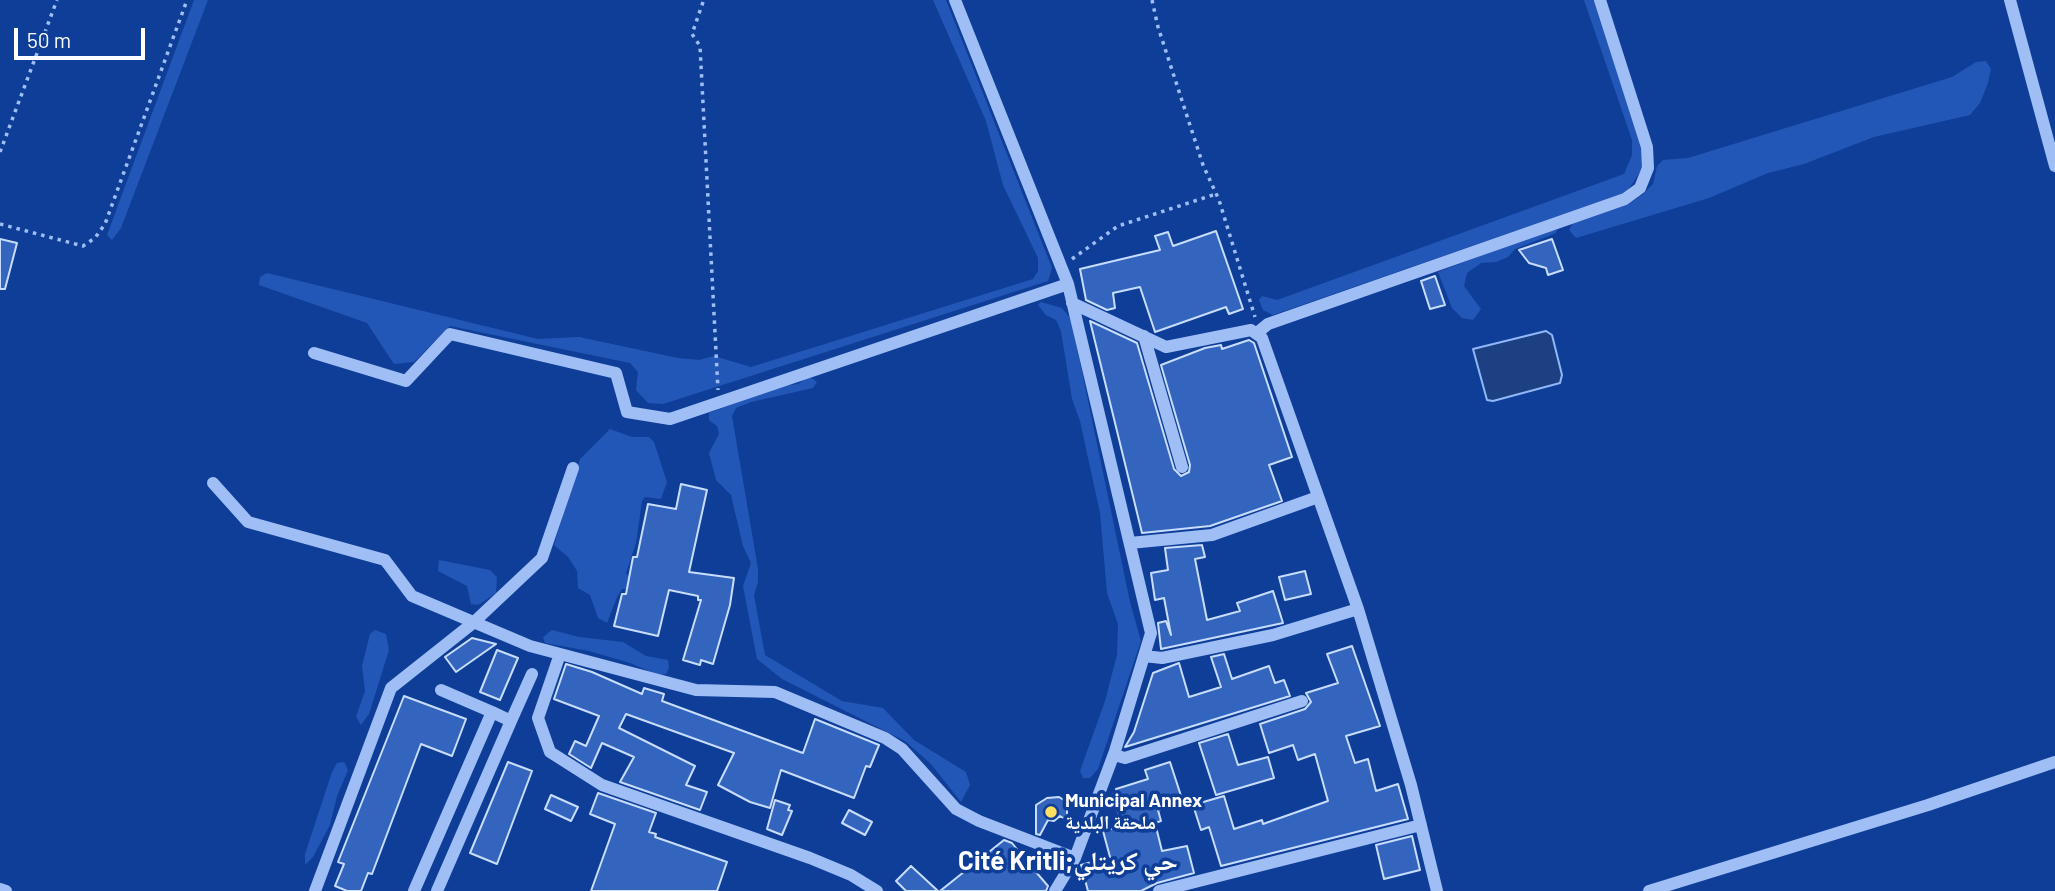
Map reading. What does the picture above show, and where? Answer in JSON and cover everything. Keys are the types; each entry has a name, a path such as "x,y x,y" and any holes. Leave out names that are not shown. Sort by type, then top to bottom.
{"street":[{"path":"955,0 1068,284 1151,633 1114,755 1075,858 1055,891"},
{"path":"1148,350 1244,331 1257,332 1268,324 1625,199 1640,188 1648,168 1647,146 1600,0"},
{"path":"2011,0 2055,166"},
{"path":"314,353 406,381 450,334 616,373 626,412 670,419 1068,284"},
{"path":"1073,303 1166,347"},
{"path":"1257,332 1265,346 1358,609 1421,825 1437,891"},
{"path":"1144,336 1182,467"},
{"path":"315,891 391,688 473,622 542,558 573,468"},
{"path":"213,483 248,522 385,560 412,596 530,646 696,690 775,692 884,738 902,749 946,799 968,816 1075,858"},
{"path":"1130,542 1212,535 1318,497"},
{"path":"1144,656 1162,658 1273,635 1358,609"},
{"path":"560,654 538,718 550,752 601,785 828,865 877,891"},
{"path":"437,891 531,674"},
{"path":"441,690 511,721"},
{"path":"1114,755 1125,758 1302,701"},
{"path":"414,891 492,712"},
{"path":"1648,891 1928,805 2055,762"},
{"path":"1159,891 1421,825"},
{"path":"0,889 6,891"}],"path":[{"path":"0,152 57,0"},
{"path":"0,224 83,246 95,238 105,224 187,0"},
{"path":"1152,0 1199,153 1216,194 1254,312 1257,332"},
{"path":"703,2 692,34 699,46 719,402"},
{"path":"1062,266 1118,226 1216,194"}],"shaded area":[{"path":"194,0 208,0 121,228 112,240 107,235"},
{"path":"933,0 946,0 1052,268 1048,281 663,404 648,403 636,390 638,372 630,363 450,326 414,362 394,364 367,323 259,285 260,277 267,273 538,339 579,337 678,358 699,360 714,356 751,367 1033,279 1038,271 1038,258 1003,185 986,121"},
{"path":"1584,0 1595,0 1641,143 1643,167 1627,192 1273,315 1263,310 1259,300 1262,296 1277,300 1624,174 1632,155 1632,140"},
{"path":"1986,61 1991,69 1988,83 1980,103 1970,115 1874,137 1804,164 1768,173 1709,198 1576,238 1569,230 1573,223 1629,204 1643,194 1653,184 1657,166 1663,160 1688,158 1952,77 1976,62"},
{"path":"1553,229 1557,230 1556,233 1515,249 1508,257 1496,262 1481,263 1467,273 1464,286 1481,309 1473,320 1462,318 1452,308 1438,272"},
{"path":"1041,302 1062,308 1071,319 1130,602 1141,641 1098,769 1090,778 1083,778 1080,771 1105,701 1117,655 1118,624 1107,593 1100,513 1080,421 1072,399 1061,331 1056,320 1046,315 1038,305"},
{"path":"1546,331 1552,335 1562,375 1560,383 1493,401 1487,400 1473,349"},
{"path":"809,376 817,382 813,388 751,402 736,408 732,416 758,569 754,595 765,655 842,701 883,708 914,740 966,772 970,785 961,802 931,764 905,741 782,679 757,659 743,586 751,563 743,546 731,495 716,480 709,453 719,434 717,426 709,420 709,413 781,386 798,384"},
{"path":"610,429 632,437 649,437 654,442 667,482 661,499 645,497 642,501 636,543 626,573 633,582 630,589 622,589 607,623 598,618 590,595 578,588 577,571 568,557 554,545 580,459"},
{"path":"439,560 490,570 497,577 496,593 478,605 471,604 467,586 438,571"},
{"path":"375,630 386,634 389,650 369,714 361,725 356,717 365,691 362,666 370,634"},
{"path":"552,630 579,637 623,642 646,656 668,660 669,668 666,674 658,675 630,663 589,651 545,643 543,637"},
{"path":"344,762 348,770 337,796 330,825 313,857 305,865 305,854 332,772 337,763"}],"building":[{"path":"1216,231 1243,309 1229,314 1226,307 1155,332 1140,287 1113,293 1115,308 1107,310 1086,300 1080,269 1160,250 1155,236 1168,232 1173,246"},
{"path":"0,239 17,243 5,289 0,289"},
{"path":"1552,239 1563,270 1548,275 1546,268 1529,263 1519,250"},
{"path":"1435,276 1445,305 1430,309 1421,281"},
{"path":"1090,321 1137,343 1174,469 1181,476 1189,472 1190,465 1161,365 1205,348 1221,345 1222,349 1249,340 1254,343 1292,457 1269,465 1282,501 1210,526 1142,533"},
{"path":"681,484 707,490 689,572 734,578 730,605 713,664 701,660 700,665 683,660 701,600 698,600 698,596 669,590 658,636 614,626 622,594 626,594 633,557 637,557 648,504 676,509"},
{"path":"1202,545 1205,557 1195,559 1207,620 1240,611 1237,603 1273,591 1283,623 1161,649 1158,623 1166,621 1171,635 1164,598 1155,600 1151,573 1168,570 1165,548"},
{"path":"1305,571 1311,594 1285,600 1279,577"},
{"path":"472,638 496,644 456,672 445,657"},
{"path":"1352,646 1380,726 1346,736 1355,763 1368,759 1376,791 1398,784 1408,819 1221,866 1209,827 1201,830 1193,805 1224,796 1234,829 1262,820 1263,824 1328,801 1315,754 1298,760 1293,745 1269,753 1260,724 1305,709 1311,702 1306,693 1338,683 1327,654"},
{"path":"497,650 518,658 500,700 480,692"},
{"path":"1224,654 1232,679 1269,666 1275,683 1284,680 1290,696 1125,747 1134,732 1153,673 1179,663 1189,697 1221,687 1211,657"},
{"path":"566,664 592,672 642,694 644,688 664,694 662,701 803,753 815,719 879,745 870,767 866,766 854,798 781,770 770,808 750,802 718,785 734,753 626,714 619,728 695,766 686,785 707,792 700,810 620,782 634,757 602,743 591,768 569,754 575,741 586,746 599,716 554,699"},
{"path":"404,696 466,719 452,756 421,744 372,874 368,873 361,891 347,891 335,886 344,864 338,862"},
{"path":"1228,734 1238,765 1268,757 1274,778 1216,795 1199,743"},
{"path":"508,762 532,771 497,864 470,853"},
{"path":"1170,762 1183,802 1158,810 1161,821 1155,823 1162,851 1187,846 1194,873 1157,883 1141,891 1088,891 1081,865 1110,857 1103,831 1122,826 1113,794 1117,793 1116,789 1148,779 1145,770"},
{"path":"598,793 656,813 649,832 656,834 655,837 727,862 717,891 591,891 615,824 590,814"},
{"path":"551,795 578,807 571,821 545,809"},
{"path":"1059,797 1067,802 1067,820 1060,816 1054,821 1048,820 1040,835 1036,834 1036,805 1047,798"},
{"path":"775,800 790,805 788,810 792,811 782,835 767,829"},
{"path":"849,810 872,822 865,835 842,823"},
{"path":"1412,836 1420,870 1384,879 1376,845"},
{"path":"1004,840 1012,843 1048,886 1046,891 940,891"},
{"path":"911,866 938,891 906,891 896,881"}],"place":[{"name":"Municipal Annex ملحقة البلدية","path":"1051,812"}],"district":[{"name":"Cité Kritli;حي كريتلي","path":"1068,861"}]}
